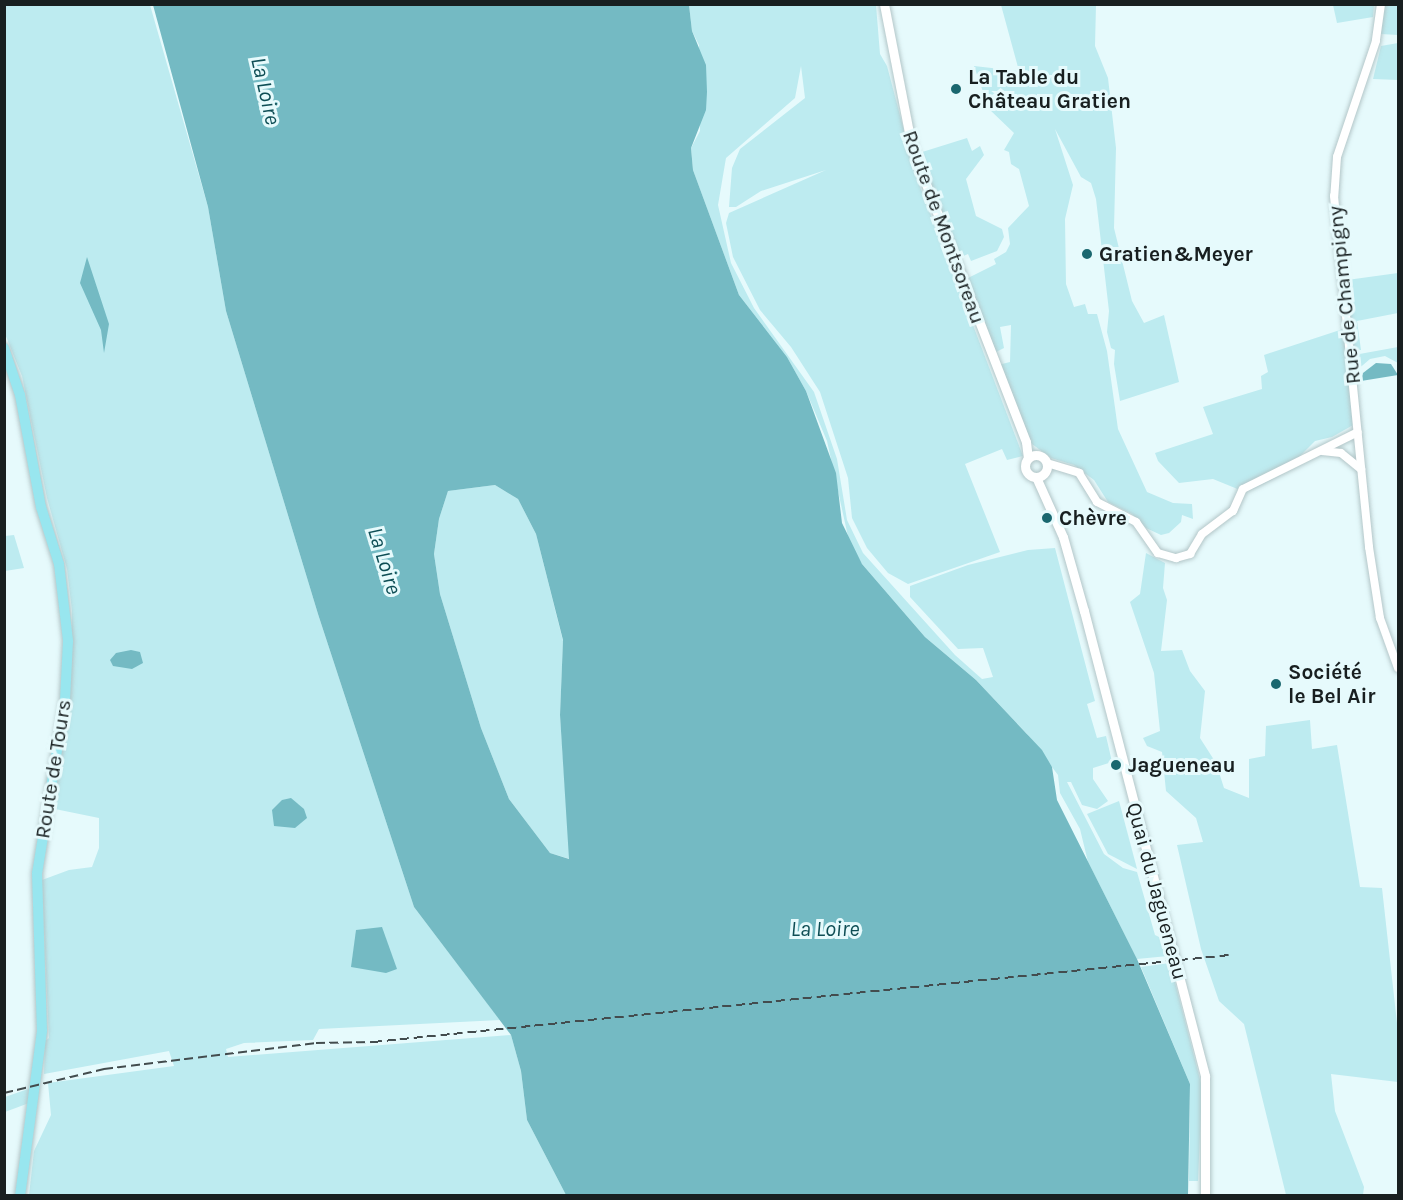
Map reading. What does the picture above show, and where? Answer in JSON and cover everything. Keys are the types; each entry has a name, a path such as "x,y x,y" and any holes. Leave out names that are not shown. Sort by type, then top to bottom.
{"main road":[{"name":"Route de Montsoreau","path":"884,4 912,148 1032,456"},
{"name":"Route de Tours","path":"4,348 20,395 41,507 59,564 69,641 64,701 37,873 42,1031 20,1196"},
{"path":"1032,456 1044,471"},
{"name":"Quai du Jagueneau","path":"1032,456 1025,468 1044,471 1043,489 1063,537 1084,611 1206,1076 1205,1196"}],"street":[{"name":"Rue de Champigny","path":"1381,4 1376,41 1337,157 1334,196 1364,504 1380,618 1398,668"},
{"path":"1044,471 1064,467 1079,473 1097,502 1136,522 1158,553 1176,558 1190,554 1202,534 1233,511 1243,489 1358,432"},
{"path":"1319,451 1341,453 1361,470"}],"shaded area":[{"path":"4,5 150,5 208,207 226,311 318,614 414,907 500,1020 319,1029 313,1040 244,1043 226,1049 228,1057 511,1035 521,1071 527,1120 566,1195 29,1195 34,1151 51,1115 48,1083 174,1066 169,1051 44,1074 45,1041 49,1038 42,880 69,870 92,867 99,848 99,818 50,808 72,665 72,611 67,569 47,498 22,376 5,334"},
{"path":"689,5 876,5 880,54 887,66 916,176 1023,456 1007,460 1002,449 965,464 1000,552 908,584 888,573 867,548 852,518 848,478 820,392 791,347 760,310 733,257 726,223 729,213 826,170 761,191 736,207 729,207 732,168 740,149 805,98 801,66 795,98 726,158 718,205 731,263 754,308 814,392 837,459 847,520 863,553 955,655 982,679 993,677 983,648 958,649 910,597 910,586 968,565 1028,550 1055,548 1095,701 1087,704 1097,738 1106,736 1112,762 1093,768 1093,779 1108,801 1097,809 1082,805 1071,782 1067,782 1104,854 1123,868 1137,872 1155,935 1163,939 1168,956 1137,959 1088,862 1080,829 1060,793 1058,775 1027,734 976,680 925,637 862,564 849,541 827,441 806,391 787,357 739,295 693,170 691,148 700,131 699,45 692,31"},
{"path":"1001,5 1096,5 1095,46 1108,78 1116,148 1114,228 1132,301 1144,323 1164,315 1179,382 1120,401 1114,364 1115,350 1111,348 1107,332 1109,311 1096,199 1091,183 1081,177 1055,129 1073,185 1065,219 1066,284 1074,307 1085,304 1088,314 1097,314 1107,351 1118,429 1147,492 1173,503 1192,504 1193,519 1182,515 1181,522 1169,533 1161,535 1146,528 1132,514 1108,502 1094,480 1074,465 1051,458 1032,444 998,365 1010,362 1011,325 1000,327 1004,348 996,352 966,279 996,264 994,259 1006,252 1010,244 1008,228 1029,206 1019,169 1011,164 1009,152 1004,150 1014,133 989,109 974,66 1019,71"},
{"path":"1333,5 1374,5 1373,17 1337,23"},
{"path":"1385,5 1398,5 1398,35 1381,34"},
{"path":"1398,43 1398,80 1373,79 1381,46"},
{"path":"967,138 972,151 980,146 984,155 966,179 976,216 1002,229 1004,237 997,251 971,261 968,254 959,258 919,153"},
{"path":"1398,273 1398,313 1357,321 1361,350 1354,350 1347,280"},
{"path":"1343,329 1355,424 1332,437 1315,441 1281,475 1253,489 1240,490 1213,479 1179,483 1158,461 1155,453 1213,434 1203,407 1262,389 1261,376 1268,372 1264,355"},
{"path":"1398,347 1398,363 1385,356 1370,359 1356,371 1354,355"},
{"path":"495,485 518,499 536,534 563,641 560,715 570,859 550,853 509,799 481,728 440,594 434,554 439,519 448,491"},
{"path":"14,535 24,568 5,571 5,536"},
{"path":"1146,553 1165,563 1163,588 1167,600 1161,651 1182,650 1190,671 1205,691 1200,738 1216,763 1224,788 1249,798 1249,759 1265,756 1266,726 1310,720 1312,749 1337,745 1360,887 1382,888 1398,1032 1398,1082 1331,1074 1335,1111 1364,1187 1363,1195 1286,1195 1244,1024 1219,1001 1201,949 1177,845 1203,842 1196,818 1166,791 1162,752 1147,746 1143,738 1160,731 1154,673 1130,602 1140,594"},
{"path":"1119,801 1137,869 1108,854 1087,814"},
{"path":"1170,963 1202,1087 1198,1181 1189,1181 1190,1084 1141,967"},
{"path":"31,1088 29,1103 5,1112 5,1097"}],"water":[{"name":"La Loire","path":"153,5 689,5 692,31 706,65 707,92 706,110 691,148 693,170 739,295 787,357 806,391 836,473 842,523 862,564 925,637 976,680 1042,750 1052,767 1057,800 1137,959 1190,1084 1188,1195 566,1195 527,1120 521,1071 511,1035 414,907 318,614 226,311 208,207","holes":["495,485 518,499 536,534 563,640 560,715 569,859 550,853 509,799 481,728 440,594 434,554 439,519 448,491"]},
{"path":"87,257 109,324 104,353 101,330 80,283"},
{"path":"1376,363 1391,364 1398,375 1361,381 1363,373"},
{"path":"131,650 140,652 143,663 132,669 113,666 110,660 116,653"},
{"path":"291,798 304,809 307,818 295,828 274,826 272,810 282,800"},
{"path":"382,927 397,969 386,973 351,967 356,930"}],"railway":[{"path":"4,1093 104,1069 316,1043 373,1042 1230,955"}],"place":[{"name":"La Table du Château Gratien","path":"956,89"},
{"name":"Gratien&Meyer","path":"1087,254"},
{"name":"Chèvre","path":"1047,518"},
{"name":"Société le Bel Air","path":"1276,684"},
{"name":"Jagueneau","path":"1116,765"}]}
